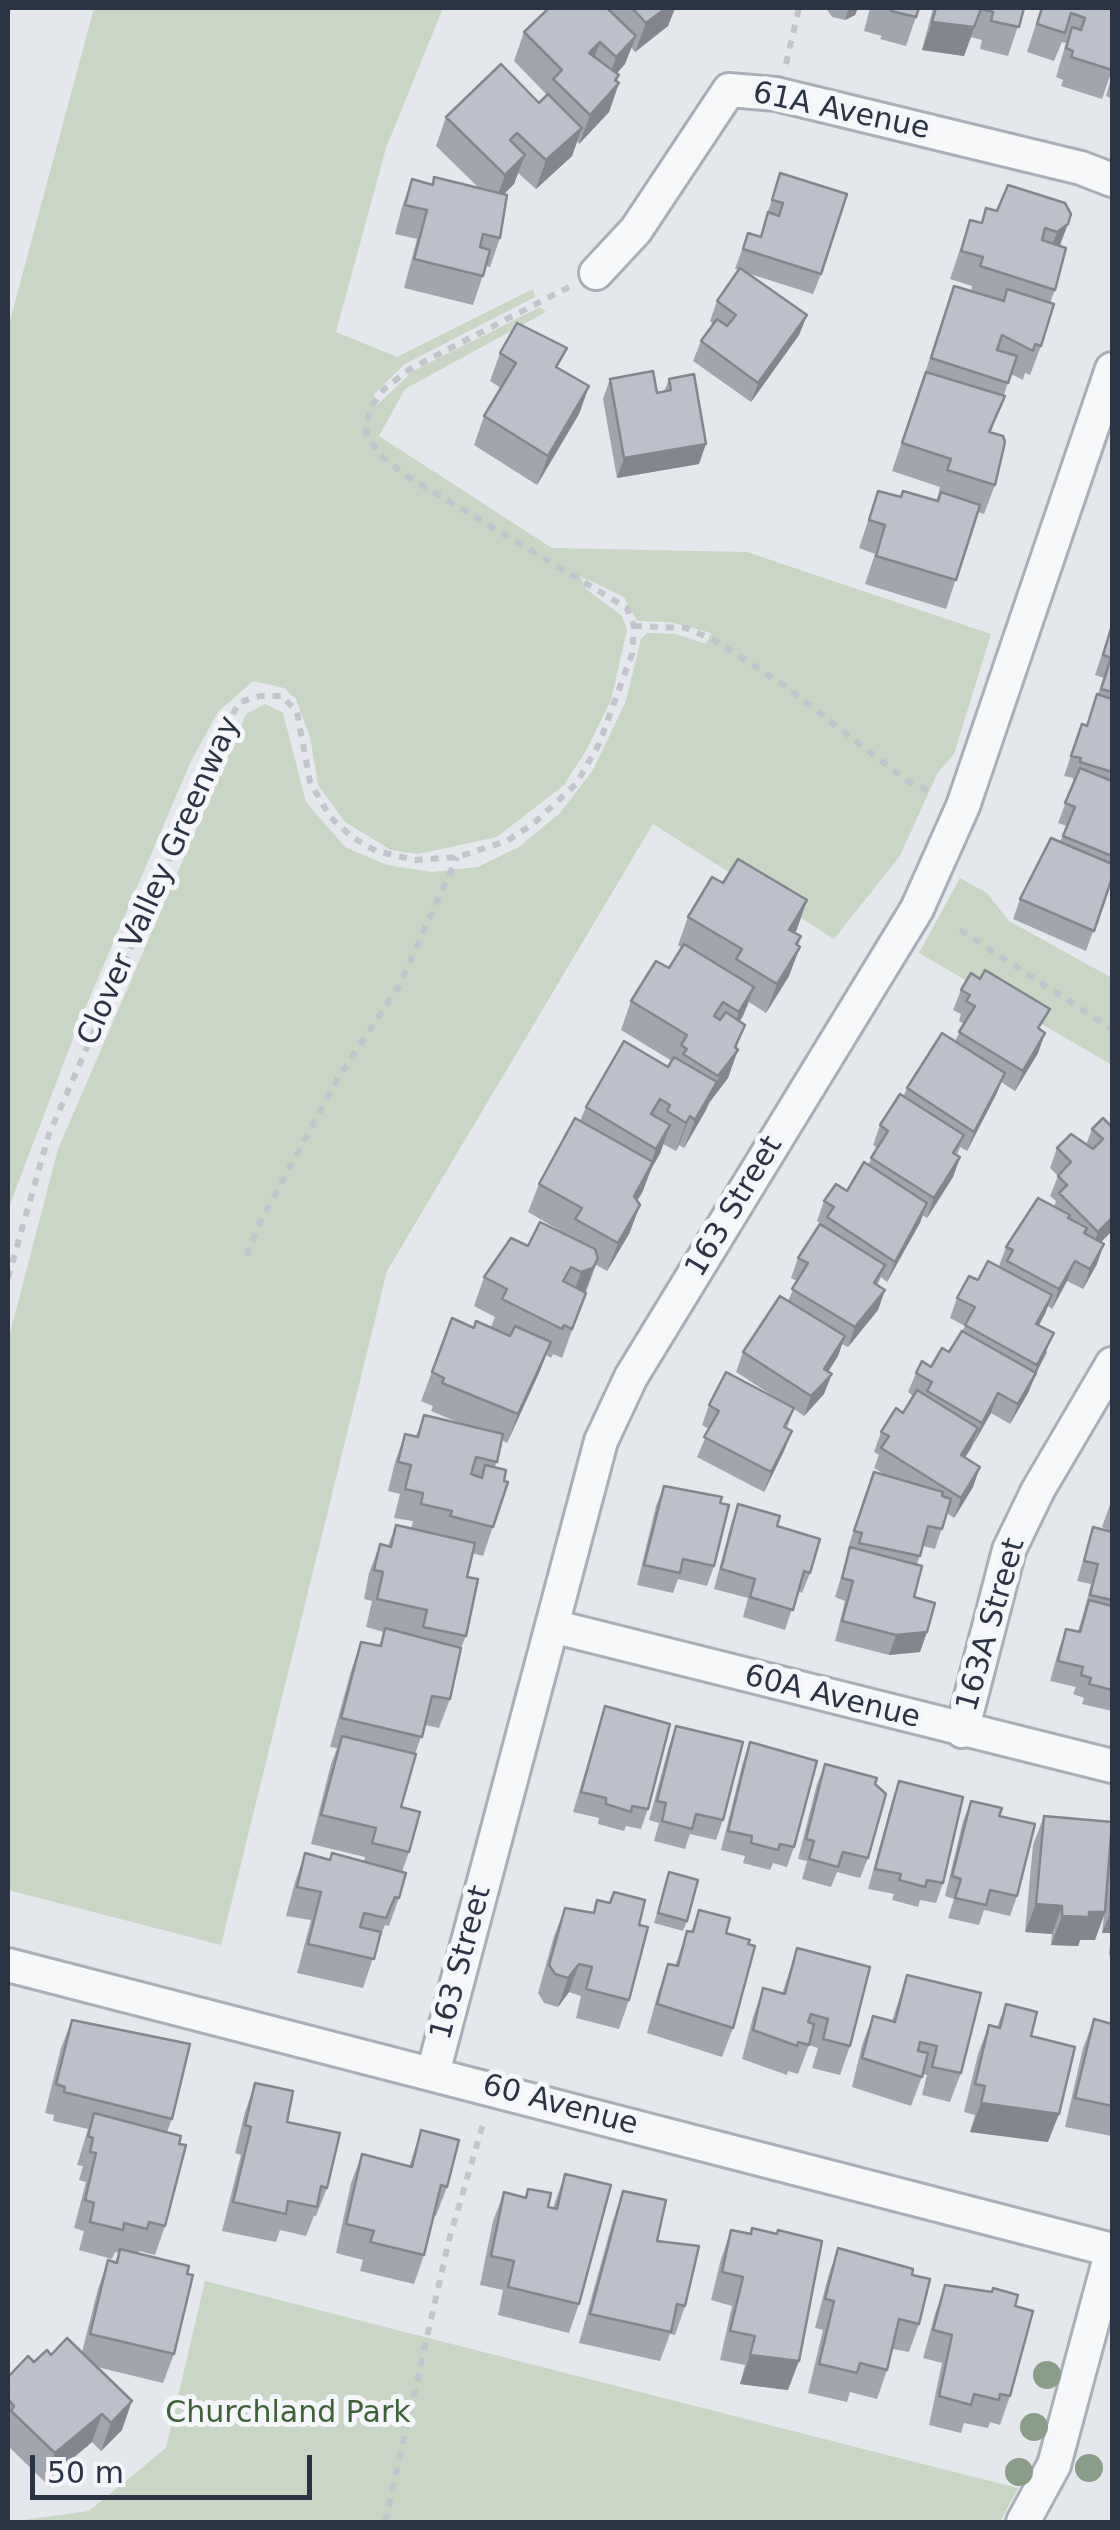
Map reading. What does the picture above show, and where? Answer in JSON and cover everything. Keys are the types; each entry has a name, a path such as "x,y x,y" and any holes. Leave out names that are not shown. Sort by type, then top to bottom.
{"street":[{"name":"61A Avenue","path":"596,272 636,230 730,90 776,94 1081,168 1112,180"},
{"name":"163 Street","path":"434,2073 601,1442 631,1377 917,908 956,823 1112,370"},
{"name":"163A Street","path":"962,1731 1009,1550 1038,1490 1112,1364"},
{"name":"60A Avenue","path":"552,1626 1112,1766"},
{"name":"60 Avenue","path":"8,1965 1112,2250"},
{"path":"1023,2522 1054,2466 1112,2250"}],"path":[{"path":"786,63 800,8"},
{"path":"537,303 410,368 384,389 369,410 366,433 378,453 405,475 556,570 599,587 627,608 634,626 686,628 714,640 785,686 906,780 937,795"},
{"name":"Clover Valley Greenway","path":"8,1278 49,1134 238,703 260,696 282,696 298,712 310,782 330,816 352,838 376,851 415,860 458,858 507,841 534,824 576,784 599,744 620,693 632,654 634,626"},
{"path":"247,1256 257,1228 338,1078 399,986 458,858"},
{"path":"960,930 1112,1029"},
{"path":"384,2522 449,2240 484,2112"}],"green space":[{"path":"94,8 443,8 386,148 336,332 397,357 533,289 535,297 405,364 374,394 376,406 413,371 540,307 546,312 405,389 379,436 552,548 747,552 991,634 954,754 937,774 900,856 834,939 653,824 387,1271 221,1945 8,1890 8,1341 58,1149 246,714 265,704 283,713 306,802 345,847 387,865 432,872 478,867 519,847 560,813 593,770 626,701 641,639 647,633 676,634 706,644 711,633 670,622 637,621 624,597 580,576 586,589 622,616 627,630 611,700 587,749 564,785 497,837 418,854 391,850 345,822 318,785 310,737 296,699 284,688 253,681 218,712 191,761 78,1025 8,1210 8,328"},
{"path":"960,878 987,893 1009,921 1112,978 1112,1065 919,953"},
{"name":"Churchland Park","path":"205,2281 1018,2488 1000,2522 8,2522 89,2511 166,2448"}],"building":[{"path":"549,8 607,8 636,36 616,57 600,42 589,53 619,75 615,80 619,83 590,115 553,79 562,70 524,32"},
{"path":"632,8 666,8 646,23"},
{"path":"919,8 916,17 891,11"},
{"path":"936,8 1024,8 1019,27 991,21 993,12 981,9 974,27 932,22"},
{"path":"1042,8 1112,8 1112,70 1071,57 1073,51 1066,48 1072,27 1081,30 1085,18 1071,13 1065,33 1037,24"},
{"path":"501,64 539,103 548,94 582,128 546,160 517,133 510,140 525,155 505,175 446,117"},
{"path":"780,173 847,194 821,274 743,249 748,233 761,237 768,212 779,216 783,203 772,200"},
{"path":"434,177 507,195 500,238 483,234 480,247 490,250 483,276 414,259 427,210 405,205 412,179 433,185"},
{"path":"1008,185 1065,203 1071,214 1068,224 1057,232 1045,228 1042,240 1066,248 1055,290 980,266 983,257 961,251 970,220 982,223 986,208 997,211"},
{"path":"740,268 807,315 758,383 701,341 717,319 727,326 736,315 717,301"},
{"path":"954,286 1004,301 1007,289 1054,304 1041,346 1035,344 1033,351 1002,335 997,350 1017,356 1008,383 931,358"},
{"path":"517,323 567,348 556,367 589,386 548,456 484,416 516,363 500,353"},
{"path":"653,371 657,393 671,390 669,379 694,374 706,444 624,458 610,379"},
{"path":"926,372 1005,396 989,432 1003,436 1005,442 995,485 947,470 951,459 902,443"},
{"path":"878,491 901,497 903,491 938,501 941,492 980,505 956,580 876,556 885,525 869,520"},
{"path":"1112,625 1112,692 1101,689 1111,658 1103,655"},
{"path":"1097,694 1112,699 1112,772 1071,756 1082,724 1087,726"},
{"path":"1080,768 1112,781 1112,856 1063,836 1075,807 1065,803"},
{"path":"1051,838 1112,864 1112,878 1094,931 1020,899"},
{"path":"738,859 807,900 789,930 801,936 796,944 800,947 777,984 736,959 742,949 688,917 712,877 723,883"},
{"path":"684,944 754,987 739,1012 723,1002 714,1016 720,1020 726,1012 745,1025 735,1047 738,1050 718,1076 683,1054 687,1049 681,1045 687,1035 631,1001 656,961 669,968"},
{"path":"985,970 1050,1009 1038,1028 1045,1033 1023,1071 959,1032 975,1006 966,1001 970,995 961,990 971,973 980,979"},
{"path":"942,1033 1005,1073 974,1132 907,1088"},
{"path":"624,1041 668,1067 674,1057 717,1082 695,1120 690,1116 686,1123 667,1111 670,1105 660,1099 651,1114 670,1125 656,1149 586,1107"},
{"path":"900,1094 964,1135 953,1153 960,1157 934,1198 871,1158 888,1131 880,1125"},
{"path":"575,1118 653,1162 634,1196 640,1205 618,1243 575,1219 582,1208 539,1184"},
{"path":"1103,1118 1112,1127 1112,1218 1098,1232 1059,1193 1067,1185 1058,1176 1071,1162 1057,1148 1071,1134 1093,1149 1103,1139 1092,1129"},
{"path":"864,1162 927,1203 895,1262 827,1217 834,1207 824,1201 836,1184 847,1191"},
{"path":"1038,1198 1070,1215 1068,1218 1087,1228 1084,1233 1104,1244 1090,1269 1075,1261 1059,1289 1007,1261 1013,1250 1006,1247"},
{"path":"540,1222 595,1249 598,1258 593,1268 581,1272 571,1267 563,1281 586,1293 572,1329 564,1325 562,1329 502,1299 507,1289 484,1277 511,1238 528,1246"},
{"path":"820,1224 885,1265 874,1283 885,1290 855,1327 792,1289 808,1263 798,1258"},
{"path":"988,1261 1052,1295 1036,1324 1054,1333 1037,1365 965,1325 975,1307 957,1298 969,1276 978,1280"},
{"path":"780,1296 845,1336 824,1369 832,1374 811,1396 743,1352"},
{"path":"452,1318 474,1328 476,1321 510,1336 515,1326 551,1342 518,1414 442,1383 444,1378 432,1372"},
{"path":"962,1331 1036,1373 1018,1404 998,1393 982,1423 927,1391 932,1382 916,1373 922,1361 931,1367 942,1348 949,1352"},
{"path":"726,1372 794,1408 784,1427 792,1431 771,1472 704,1437 719,1411 709,1405"},
{"path":"917,1390 978,1428 961,1455 980,1467 961,1498 881,1448 889,1436 881,1432 896,1408 903,1413"},
{"path":"424,1415 503,1434 497,1462 476,1457 471,1474 482,1478 485,1465 506,1470 504,1481 508,1482 493,1527 421,1504 423,1493 405,1489 411,1465 398,1462 405,1434 418,1437"},
{"path":"874,1472 943,1492 942,1496 951,1499 942,1529 928,1526 920,1556 859,1543 862,1533 854,1531"},
{"path":"664,1486 722,1497 720,1503 729,1505 714,1566 683,1559 680,1573 644,1565"},
{"path":"738,1504 780,1516 777,1526 820,1539 810,1573 804,1571 793,1610 750,1597 755,1579 721,1569"},
{"path":"396,1525 475,1543 467,1577 478,1579 466,1636 423,1627 427,1610 377,1599 383,1572 374,1570 380,1544 391,1547"},
{"path":"1093,1527 1112,1532 1112,1600 1090,1595 1098,1564 1084,1561"},
{"path":"850,1547 922,1566 914,1597 935,1603 927,1632 896,1635 842,1621 853,1581 842,1578"},
{"path":"1089,1600 1112,1606 1112,1690 1089,1684 1091,1678 1081,1675 1083,1667 1058,1661 1066,1629 1080,1632"},
{"path":"385,1628 461,1648 450,1699 432,1696 422,1737 341,1718 361,1642 381,1646"},
{"path":"605,1706 670,1724 648,1809 632,1806 631,1812 606,1804 606,1798 581,1792"},
{"path":"676,1726 743,1742 723,1820 696,1814 692,1829 662,1821 666,1803 657,1801"},
{"path":"342,1736 416,1754 401,1807 420,1812 409,1852 372,1843 376,1828 321,1815"},
{"path":"750,1742 817,1761 794,1847 780,1844 778,1850 751,1843 752,1836 728,1831"},
{"path":"825,1764 877,1778 875,1784 886,1794 868,1858 843,1852 838,1867 809,1859 814,1841 806,1839"},
{"path":"899,1781 963,1797 943,1883 927,1880 925,1887 899,1880 901,1874 875,1869"},
{"path":"971,1801 1002,1808 999,1816 1035,1824 1017,1896 990,1890 986,1905 955,1898 961,1879 952,1876"},
{"path":"1044,1816 1112,1822 1105,1912 1089,1912 1089,1917 1062,1916 1062,1906 1036,1904"},
{"path":"305,1853 330,1860 332,1853 406,1873 399,1898 395,1897 386,1918 364,1913 360,1927 381,1932 374,1959 308,1944 321,1892 297,1887"},
{"path":"669,1872 698,1880 687,1921 658,1913"},
{"path":"614,1892 645,1900 639,1925 648,1927 629,2000 586,1989 592,1967 579,1964 568,1978 555,1974 549,1965 565,1908 594,1913 597,1900 610,1903"},
{"path":"699,1910 730,1918 726,1933 750,1940 748,1944 755,1946 733,2028 657,2004 668,1964 678,1966 687,1931 693,1932"},
{"path":"797,1948 870,1967 850,2046 823,2039 828,2019 811,2014 808,2022 814,2024 809,2045 798,2042 797,2046 753,2030 763,1988 785,1994"},
{"path":"907,1975 981,1993 961,2073 932,2067 937,2046 920,2042 918,2051 928,2053 922,2077 862,2058 873,2016 895,2022"},
{"path":"1006,2004 1037,2012 1031,2036 1075,2047 1059,2114 981,2103 985,2086 975,2084 989,2025 1000,2028"},
{"path":"1094,2019 1112,2024 1112,2106 1075,2098"},
{"path":"72,2020 190,2044 172,2119 64,2092 65,2087 56,2084"},
{"path":"255,2083 293,2091 287,2122 340,2133 327,2188 321,2186 317,2207 288,2201 286,2214 233,2202 251,2127 245,2125"},
{"path":"94,2113 181,2136 179,2144 186,2145 165,2226 149,2222 147,2229 124,2223 123,2230 90,2222 94,2203 85,2200 96,2153 90,2152 93,2138 88,2136"},
{"path":"421,2130 459,2140 447,2187 441,2185 424,2255 370,2242 374,2231 346,2224 362,2154 412,2167"},
{"path":"565,2174 611,2185 579,2304 508,2287 514,2261 491,2256 504,2192 526,2198 528,2189 551,2193 548,2207 557,2209"},
{"path":"623,2191 666,2200 657,2241 699,2246 685,2306 677,2304 671,2332 590,2314"},
{"path":"752,2228 822,2241 799,2361 750,2355 755,2336 730,2331 743,2277 722,2272 731,2230 751,2234"},
{"path":"838,2248 913,2269 912,2275 930,2279 919,2324 899,2319 887,2370 860,2363 857,2373 819,2364 834,2301 825,2299"},
{"path":"120,2249 189,2266 187,2274 193,2275 174,2354 90,2334 108,2260 117,2263"},
{"path":"945,2285 992,2292 993,2288 1018,2295 1015,2306 1033,2311 1010,2396 1000,2394 999,2400 974,2394 971,2405 939,2396 952,2335 933,2330"},
{"path":"67,2338 132,2401 111,2423 102,2414 55,2453 11,2411 14,2406 8,2399 8,2377 28,2356 34,2362 47,2350 51,2355"}]}
